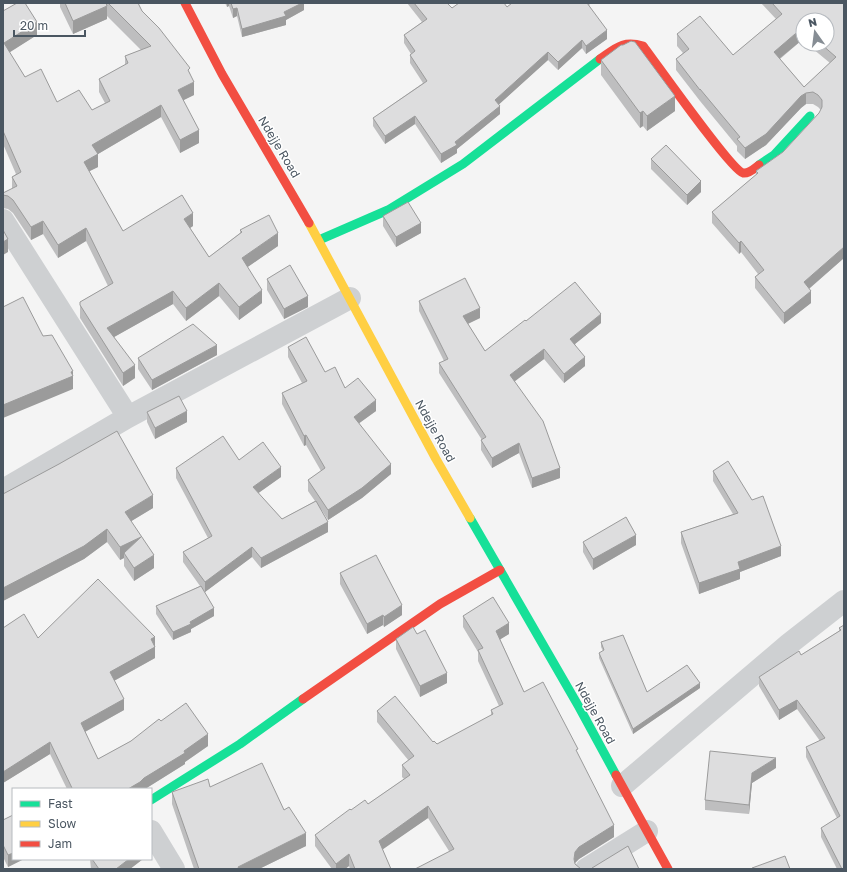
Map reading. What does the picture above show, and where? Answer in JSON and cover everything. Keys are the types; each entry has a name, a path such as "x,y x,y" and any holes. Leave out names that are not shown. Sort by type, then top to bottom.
{"street":[{"name":"Ndejje Road","path":"185,3 222,74 319,240 436,459 579,707 668,869"},
{"path":"319,240 388,210 463,164 614,49 624,43 632,43 643,46 720,150 739,171 744,173 749,172 774,155 810,116"},
{"path":"3,220 128,417"},
{"path":"3,490 128,417 350,298"},
{"path":"152,799 240,744 340,672 440,604 500,570"},
{"path":"622,786 789,644 844,601"},
{"path":"586,869 647,830"},
{"path":"152,833 174,869"}],"building":[{"path":"17,3 25,3 37,22 4,43 25,77 41,69 57,102 79,90 92,110 110,101 99,79 128,63 125,56 151,46 108,3 138,3 142,11 159,28 190,68 188,70 194,82 178,90 199,130 180,140 161,105 92,145 98,154 84,162 123,231 182,195 193,213 184,219 209,257 242,232 240,230 269,215 278,233 242,258 262,290 239,307 219,283 186,308 173,291 107,328 135,365 123,373 80,305 80,302 113,283 86,228 58,245 43,221 31,227 13,200 8,196 3,195 3,193 17,186 12,177 21,172 3,131 3,11"},
{"path":"65,3 106,3 107,6 73,21"},
{"path":"231,3 302,3 284,12 286,16 242,29 237,8 233,9"},
{"path":"414,3 447,3 452,8 459,3 504,3 507,7 512,3 587,3 607,30 586,46 582,40 558,62 548,52 495,100 500,106 455,142 457,145 441,154 415,116 385,136 373,118 427,81 410,55 415,51 404,35 427,19"},
{"path":"772,3 844,3 844,247 804,282 811,291 784,313 755,277 764,270 741,241 739,243 712,212 758,173 756,171 783,152 819,113 822,107 822,100 813,92 806,93 801,96 766,134 745,148 737,139 740,137 676,59 689,49 677,34 700,16 733,55 782,14"},
{"path":"631,41 635,42 675,96 647,116 643,111 640,113 601,60 621,45"},
{"path":"666,145 701,181 687,195 651,159"},
{"path":"408,202 421,223 396,237 383,216"},
{"path":"3,230 8,239 3,242"},
{"path":"290,265 308,296 284,309 267,279"},
{"path":"465,278 480,308 463,316 485,351 575,282 601,314 570,339 585,357 564,374 544,349 510,375 543,421 560,468 532,478 519,443 492,458 481,440 486,437 439,363 448,359 419,301"},
{"path":"23,297 43,336 52,335 73,371 71,372 73,376 3,405 3,307"},
{"path":"193,324 217,345 152,380 138,358"},
{"path":"306,337 325,372 335,367 345,388 358,378 376,400 354,417 391,464 362,488 328,510 308,480 325,468 306,435 304,436 282,393 307,381 288,347"},
{"path":"179,396 187,411 155,428 147,412"},
{"path":"117,431 153,495 125,512 154,555 134,568 124,553 141,537 120,547 107,529 84,546 3,588 3,494"},
{"path":"223,436 239,460 263,442 281,467 253,487 282,519 316,501 328,522 261,558 252,547 205,582 183,552 212,536 176,468"},
{"path":"728,461 752,500 763,496 781,546 738,562 740,569 699,583 681,532 738,513 713,471"},
{"path":"626,517 636,535 593,559 583,542"},
{"path":"376,555 402,605 384,617 383,615 367,624 340,573"},
{"path":"98,579 155,637 151,639 155,647 110,672 124,699 81,723 98,759 131,741 159,719 161,721 186,703 208,734 184,751 185,753 130,788 72,788 50,742 3,772 3,628 24,614 38,638"},
{"path":"201,586 214,608 190,622 191,624 173,632 156,606"},
{"path":"493,597 509,623 496,631 524,692 543,682 578,749 576,750 614,825 579,847 575,852 575,864 581,869 415,869 454,849 428,806 379,841 391,869 355,869 349,854 336,864 315,835 350,809 351,810 365,800 368,804 410,775 402,765 414,756 377,711 395,696 433,742 434,741 437,744 493,714 491,710 503,704 478,650 483,648 463,616"},
{"path":"844,625 844,869 842,869 821,828 840,816 806,747 825,738 797,700 779,710 759,677 799,651 801,655 841,630 839,628"},
{"path":"413,627 417,634 425,630 447,673 420,686 396,639"},
{"path":"623,635 647,692 687,665 700,683 633,729 599,653 604,650 601,642"},
{"path":"710,751 776,758 752,773 749,805 705,800"},
{"path":"262,763 284,810 289,807 306,833 238,867 239,869 199,869 172,792 208,779 210,787"},
{"path":"12,816 12,853 8,855 3,845 3,820"},
{"path":"628,846 639,869 591,869 592,868"},
{"path":"785,856 790,869 752,869 752,868"},
{"path":"93,860 128,860 116,869 99,869"}],"traffic: fast":[{"path":"319,240 388,210 463,164 600,59"},
{"path":"759,165 774,155 810,116"},
{"path":"470,518 579,707 616,775"},
{"path":"152,799 240,744 303,699"}],"traffic: slow":[{"path":"309,223 436,459 470,518"}],"traffic: jam":[{"path":"185,3 222,74 309,223"},
{"path":"600,59 620,46 630,44 643,46 710,136 736,167 743,173 747,173 759,165"},
{"path":"303,699 440,604 500,570"},
{"path":"616,775 668,869"}]}
